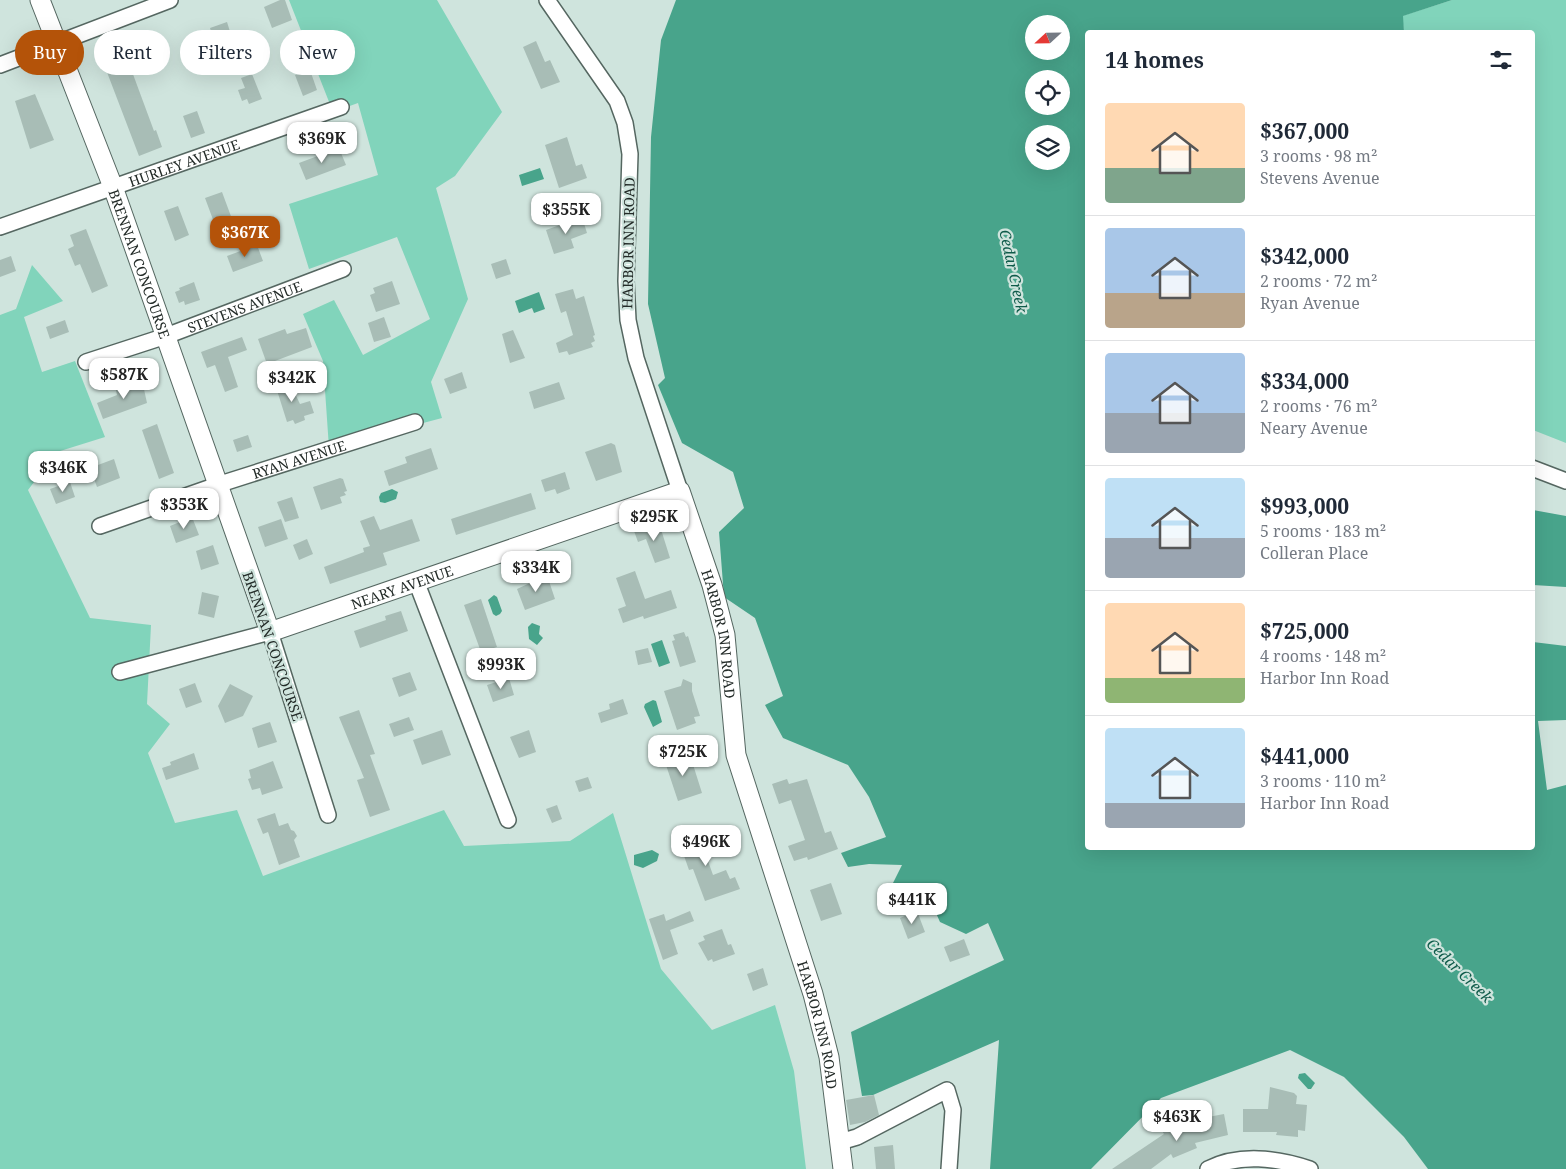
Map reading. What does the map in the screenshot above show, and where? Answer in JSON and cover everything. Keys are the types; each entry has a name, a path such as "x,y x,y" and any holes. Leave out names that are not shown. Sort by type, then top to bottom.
{"main road":[{"name":"BRENNAN CONCOURSE","path":"40,0 51,30"},
{"name":"BRENNAN CONCOURSE","path":"69,75 114,187 270,632"},
{"name":"NEARY AVENUE","path":"270,632 680,491"},
{"name":"HARBOR INN ROAD","path":"680,491 712,585 726,635 736,755 813,994 829,1057 843,1169"}],"street":[{"path":"84,32 170,0"},
{"name":"HARBOR INN ROAD","path":"547,0 617,101 625,123 630,154 626,281 628,320 636,358 680,491"},
{"path":"0,65 15,59"},
{"name":"HURLEY AVENUE","path":"0,227 340,107"},
{"name":"STEVENS AVENUE","path":"86,362 166,336 344,269"},
{"name":"RYAN AVENUE","path":"100,526 217,485 415,422"},
{"path":"1535,469 1566,481"},
{"path":"416,581 508,820"},
{"name":"NEARY AVENUE","path":"120,672 270,632"},
{"name":"BRENNAN CONCOURSE","path":"270,632 328,815"},
{"path":"840,1142 857,1137 947,1090 953,1110 949,1169"},
{"path":"1208,1169 1250,1158 1273,1159 1310,1169"}],"shaded area":[{"path":"289,0 437,0 502,112 455,176 436,188 468,299 431,382 442,418 329,448 323,361 303,314 334,300 363,355 430,319 397,237 309,269 289,204 378,175 358,103 333,112 318,75 355,75 355,30 301,30"},
{"path":"1452,0 1566,0 1566,443 1535,431 1535,30 1404,30 1402,16"},
{"path":"32,265 63,301 24,317 42,372 75,361 105,437 57,452 28,490 90,618 151,625 147,704 170,724 148,753 175,823 237,810 263,876 444,810 464,846 570,841 613,813 661,969 712,1030 775,1005 794,1071 806,1169 0,1169 0,315 16,309"}],"water":[{"name":"Cedar Creek","path":"676,0 1452,0 1403,16 1404,30 1085,30 1085,850 1535,850 1535,642 1566,646 1566,720 1538,721 1547,790 1566,785 1566,1169 1428,1169 1404,1137 1344,1077 1290,1050 1161,1098 1091,1169 990,1169 999,1040 873,1095 862,1096 851,1032 1004,960 988,923 966,934 940,922 927,893 885,899 902,865 869,864 848,867 841,853 886,837 869,797 848,765 783,738 765,705 783,696 755,618 724,597 719,532 744,508 733,472 682,443 658,385 665,378 648,304 651,137 661,40"},
{"path":"540,168 544,179 522,186 519,175"},
{"path":"539,292 545,309 534,313 532,308 519,313 515,301"},
{"path":"316,376 321,379 319,386 307,391 303,389 302,384 304,380"},
{"path":"392,489 398,492 396,499 385,503 380,502 379,497 381,493"},
{"path":"1535,510 1566,516 1566,587 1535,585"},
{"path":"494,595 497,597 502,611 496,616 493,614 488,600"},
{"path":"532,623 540,626 539,634 543,638 537,645 529,639 528,627"},
{"path":"662,640 670,663 659,667 651,644"},
{"path":"653,700 656,701 662,722 653,727 644,707 645,704"},
{"path":"652,850 659,854 657,861 643,868 634,865 634,855"},
{"path":"1305,1073 1315,1083 1311,1089 1308,1089 1298,1078 1299,1074"}],"building":[{"path":"280,0 285,0 292,20 272,28 264,7"},
{"path":"227,22 230,30 211,30 210,28"},
{"path":"536,41 545,62 550,60 560,82 541,89 523,47"},
{"path":"108,75 133,75 154,131 156,130 162,147 139,156"},
{"path":"252,75 262,99 249,104 247,99 242,101 238,90 245,88 241,78"},
{"path":"295,75 312,75 317,90 303,96"},
{"path":"35,94 54,140 30,149 15,101"},
{"path":"197,111 205,133 191,138 183,116"},
{"path":"567,137 576,166 582,164 587,178 559,188 545,145"},
{"path":"339,148 346,165 306,180 299,163"},
{"path":"222,192 232,219 215,225 205,198"},
{"path":"178,206 189,235 175,241 164,211"},
{"path":"582,217 587,233 571,239 574,248 554,254 546,230"},
{"path":"86,229 108,286 92,293 80,264 75,266 68,249 74,246 70,235"},
{"path":"257,245 263,261 233,272 227,256"},
{"path":"11,256 16,271 0,277 0,260"},
{"path":"506,259 511,274 496,279 491,264"},
{"path":"392,281 400,304 376,312 370,295 375,293 373,288"},
{"path":"194,282 200,300 185,305 184,301 179,303 175,292 180,290 179,288"},
{"path":"573,289 576,299 584,296 595,341 591,343 593,347 569,355 567,351 559,353 556,343 573,335 566,311 561,313 555,294"},
{"path":"384,317 391,337 374,342 368,323"},
{"path":"65,320 69,332 50,339 46,327"},
{"path":"306,328 312,347 267,364 258,339 285,329 287,334"},
{"path":"513,330 525,358 510,363 502,334"},
{"path":"242,337 247,350 228,357 238,387 225,392 215,365 207,368 201,352"},
{"path":"462,372 467,388 450,394 444,379"},
{"path":"288,379 300,404 310,401 314,413 304,416 305,420 295,424 293,420 287,422 275,384"},
{"path":"142,380 147,403 103,419 97,403 117,395 116,390"},
{"path":"559,382 565,399 534,409 529,392"},
{"path":"157,424 174,473 159,479 142,430"},
{"path":"248,435 252,447 237,452 233,440"},
{"path":"611,443 615,445 622,472 596,481 585,452"},
{"path":"431,448 438,469 389,486 384,471 407,463 405,457"},
{"path":"114,459 120,478 97,487 90,468"},
{"path":"565,472 570,489 557,494 555,489 545,492 541,480"},
{"path":"340,478 343,479 347,491 344,492 346,495 340,497 342,503 321,510 313,487"},
{"path":"70,482 75,497 56,504 50,489"},
{"path":"531,493 536,509 456,535 451,519"},
{"path":"292,497 299,518 285,522 277,502"},
{"path":"374,516 380,530 412,519 420,541 383,553 387,565 330,584 324,567 364,552 363,548 370,546 360,521"},
{"path":"192,517 199,535 176,543 170,526"},
{"path":"281,519 288,539 265,547 258,527"},
{"path":"659,523 670,558 655,563 646,539 638,542 634,531"},
{"path":"307,539 313,554 299,560 293,545"},
{"path":"213,545 219,564 201,570 196,551"},
{"path":"635,571 645,599 671,590 677,608 644,619 643,616 623,623 618,609 626,606 616,578"},
{"path":"547,575 555,599 525,610 517,589"},
{"path":"202,592 219,596 214,618 198,614"},
{"path":"481,599 497,647 481,652 464,605"},
{"path":"401,611 408,631 360,648 354,631 386,620 385,616"},
{"path":"684,632 686,637 688,636 696,662 680,667 672,641 675,640 673,635"},
{"path":"648,648 652,662 638,665 635,651"},
{"path":"410,672 417,690 399,697 392,678"},
{"path":"509,678 514,695 493,702 487,685"},
{"path":"683,679 692,683 692,691 700,716 694,717 696,723 677,730 664,691 681,686"},
{"path":"195,683 202,702 186,708 179,689"},
{"path":"230,684 253,696 243,716 225,723 218,706"},
{"path":"623,699 628,714 601,723 598,713 610,709 609,704"},
{"path":"359,710 375,754 370,755 390,810 370,817 357,780 364,778 339,717"},
{"path":"409,717 414,730 394,737 389,724"},
{"path":"270,722 277,742 258,748 252,728"},
{"path":"442,730 451,755 422,765 413,740"},
{"path":"529,730 536,752 519,758 510,737"},
{"path":"194,753 199,769 166,780 162,768 171,765 170,762"},
{"path":"678,754 680,759 690,755 702,793 678,801 664,759"},
{"path":"273,761 283,788 262,795 260,788 252,790 248,779 251,778 249,770"},
{"path":"588,777 592,788 579,792 575,781"},
{"path":"787,779 789,784 807,779 825,833 831,831 838,849 808,860 807,857 794,861 788,846 805,840 791,800 779,804 772,784"},
{"path":"557,805 562,819 552,823 546,809"},
{"path":"275,813 279,826 288,823 291,830 297,836 294,840 300,857 279,865 268,832 263,834 257,819"},
{"path":"705,829 710,844 703,847 713,875 726,870 730,879 735,877 740,889 705,901 693,869 689,870 678,839"},
{"path":"831,883 842,914 821,921 810,890"},
{"path":"690,911 694,921 670,930 678,954 663,960 649,919 664,914 666,921"},
{"path":"917,911 925,932 908,939 900,918"},
{"path":"722,929 728,945 731,944 735,954 713,962 712,959 708,961 698,943 705,940 703,936"},
{"path":"964,939 970,955 950,962 944,947"},
{"path":"763,968 768,985 753,991 747,974"},
{"path":"1270,1087 1294,1093 1297,1096 1296,1104 1307,1105 1305,1131 1298,1130 1298,1137 1276,1135 1277,1132 1243,1132 1243,1109 1268,1109"},
{"path":"874,1095 879,1115 865,1122 850,1125 846,1100"},
{"path":"1224,1114 1228,1135 1195,1143 1197,1148 1173,1158 1171,1154 1151,1169 1112,1169 1164,1134 1162,1131 1187,1121"},
{"path":"893,1145 895,1169 876,1169 874,1147"}]}
